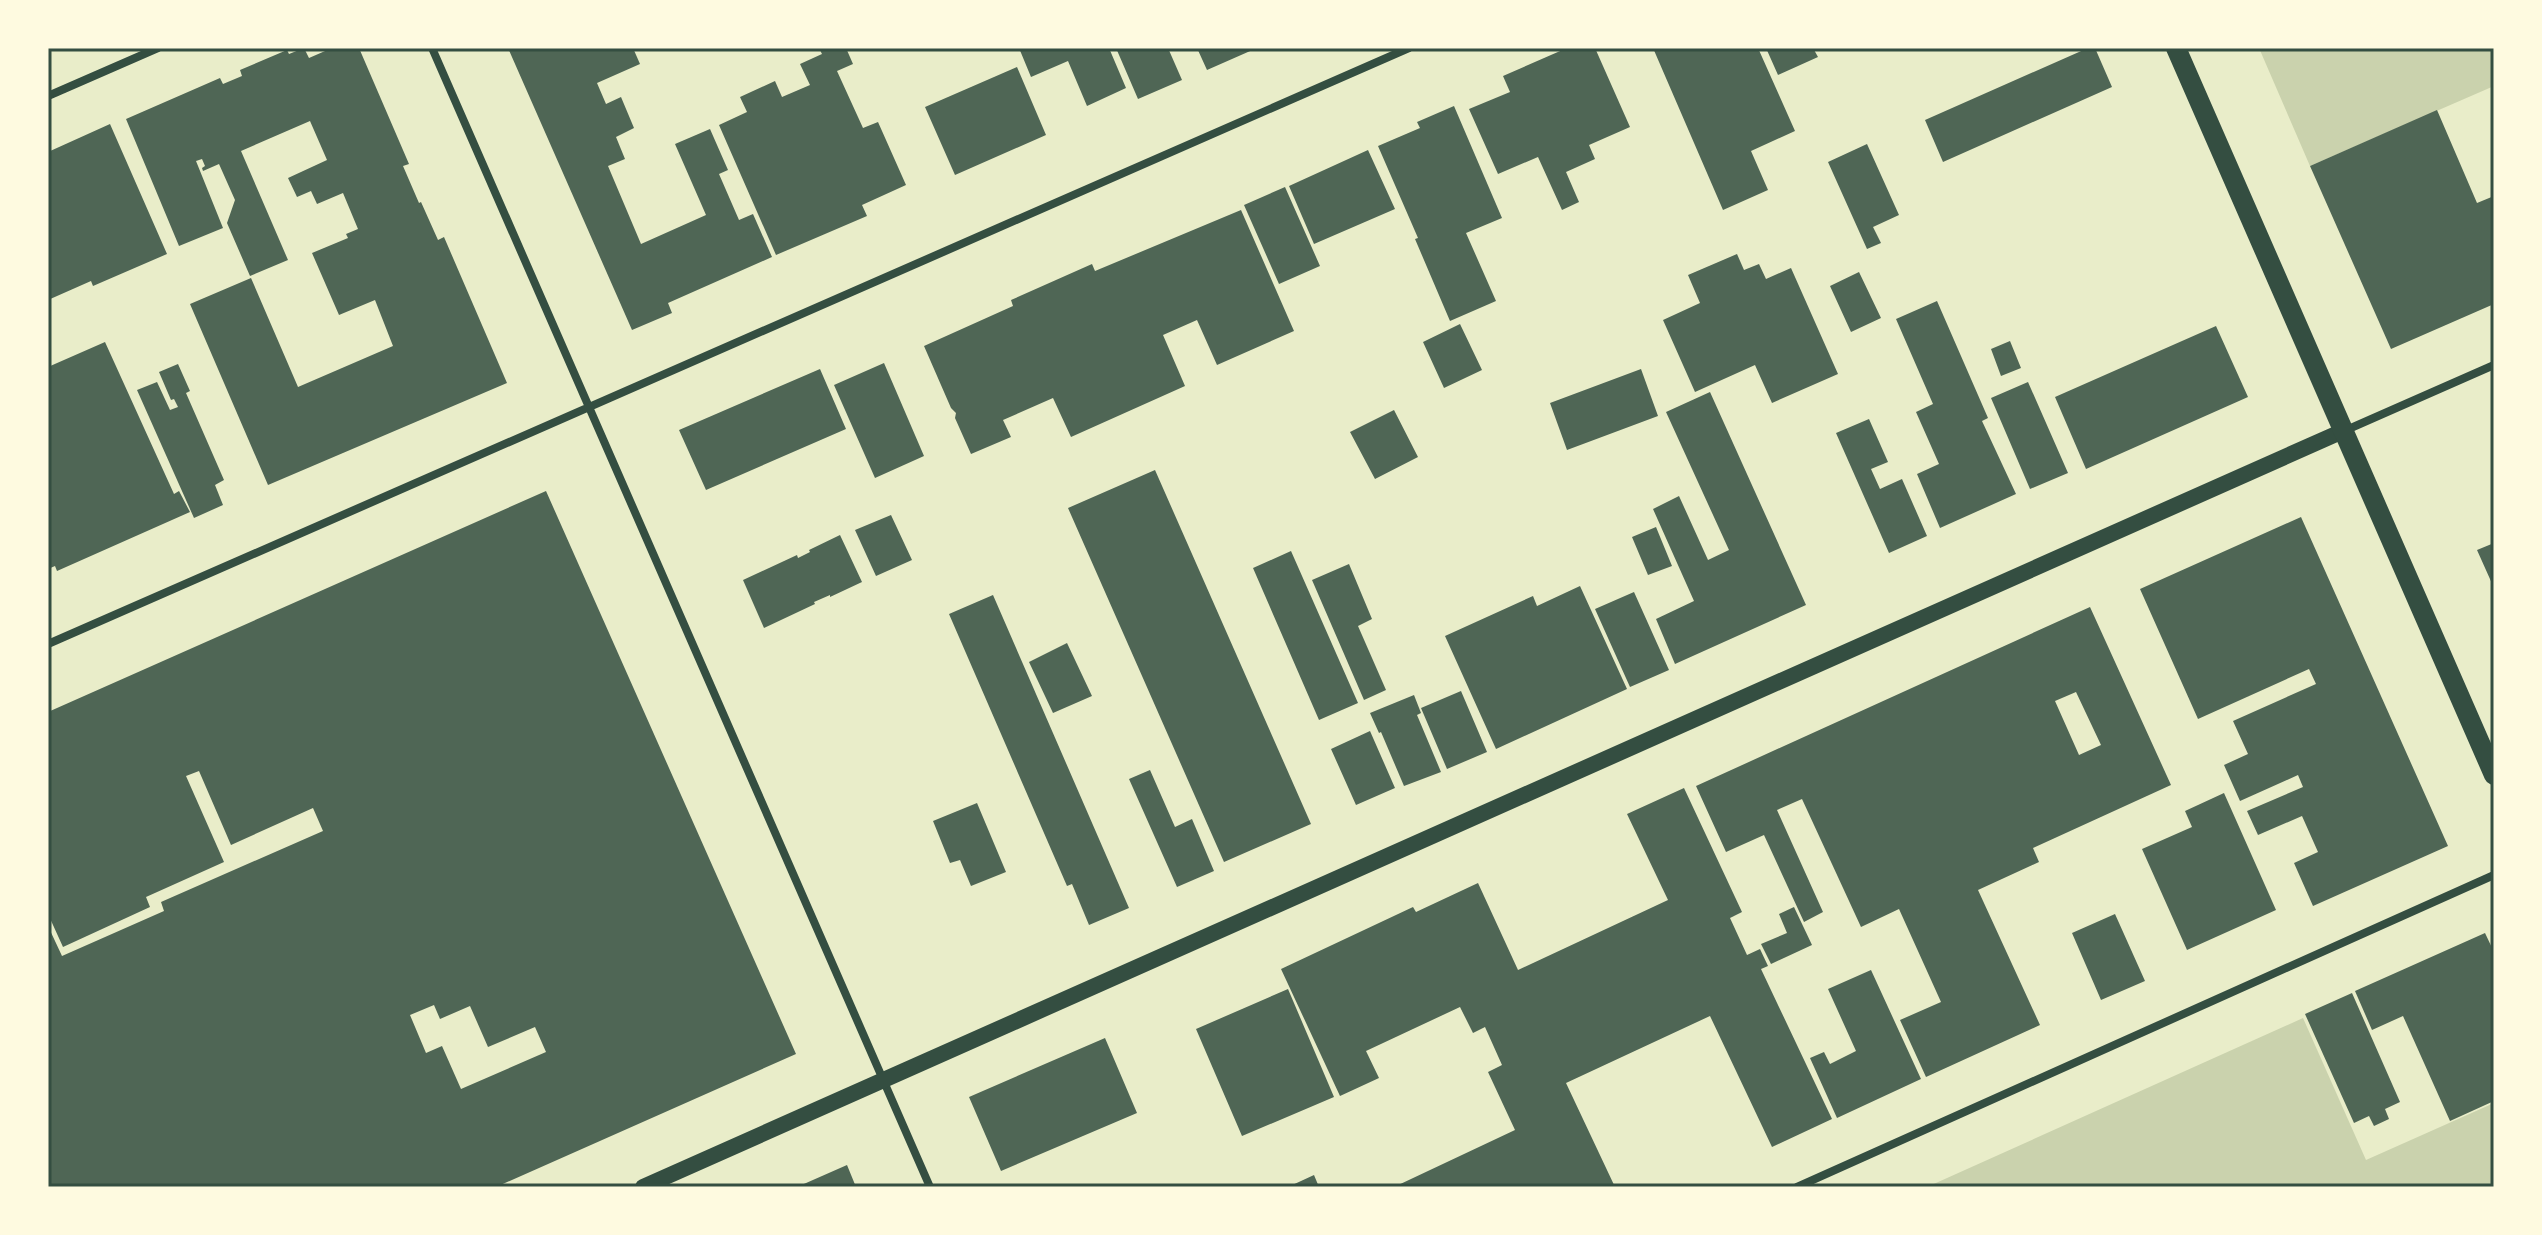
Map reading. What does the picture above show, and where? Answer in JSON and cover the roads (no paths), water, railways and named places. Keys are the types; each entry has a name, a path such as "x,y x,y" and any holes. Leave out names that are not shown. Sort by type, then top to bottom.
{"main road":[{"path":"2176,48 2494,775"},
{"path":"643,1187 2343,431"}],"street":[{"path":"48,96 158,48"},
{"path":"432,48 930,1187"},
{"path":"48,644 1409,48"},
{"path":"2343,431 2494,365"},
{"path":"1797,1187 2494,875"}]}
